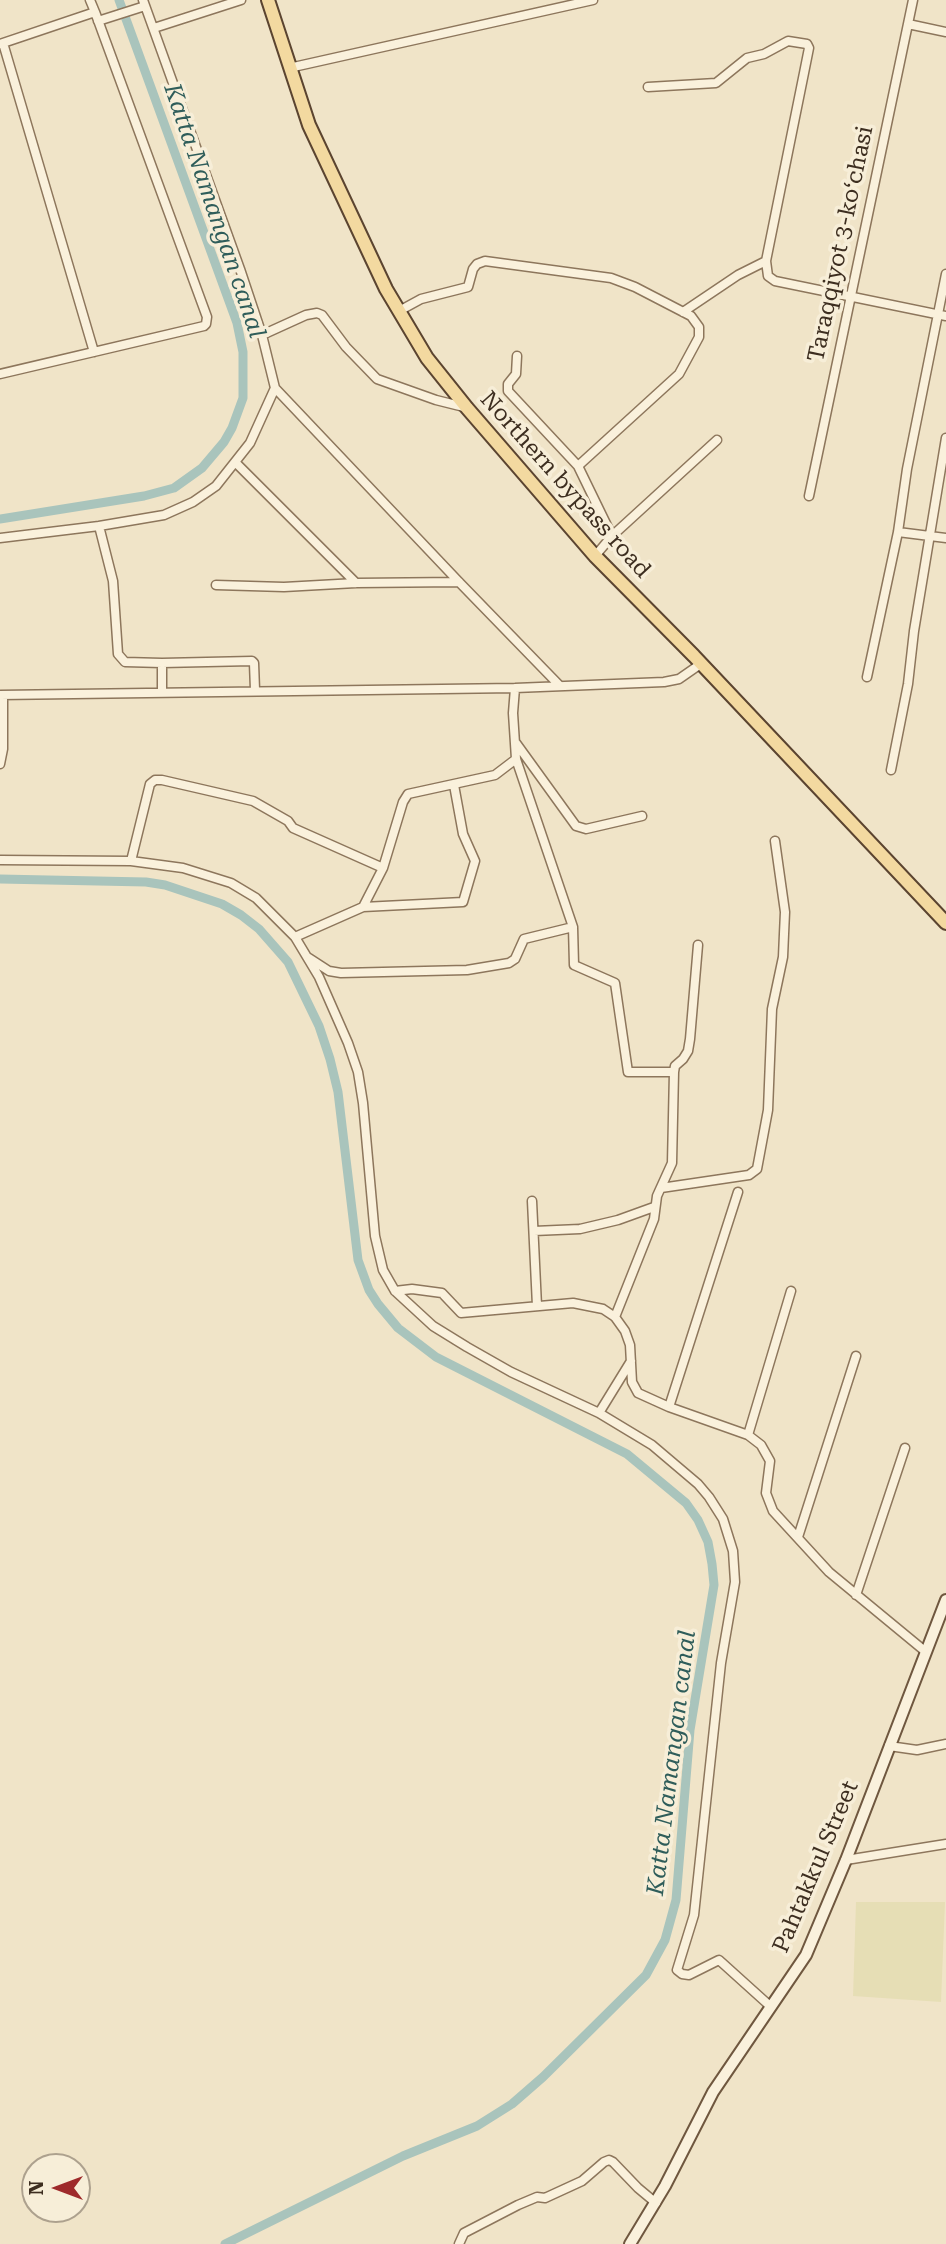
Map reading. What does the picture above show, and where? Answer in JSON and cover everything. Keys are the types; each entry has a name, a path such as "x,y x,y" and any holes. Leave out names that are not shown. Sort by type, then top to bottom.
{"main road":[{"name":"Northern bypass road","path":"268,0 309,125 363,243 427,358 595,555 702,663 946,923"}],"street":[{"path":"0,374 204,327 207,321 90,0"},
{"path":"154,28 241,0"},
{"path":"289,68 593,0"},
{"name":"Taraqqiyot 3-koʻchasi","path":"809,496 913,0"},
{"path":"94,352 2,44 144,3 262,335 275,388 560,686"},
{"path":"908,24 946,32"},
{"path":"648,88 716,83 747,58 765,54 788,41 807,44 809,48 765,269 775,281 942,315"},
{"path":"399,311 421,299 468,288 473,269 485,261 611,278 635,287 696,321 699,337 679,374 578,466"},
{"path":"683,312 738,275 766,261"},
{"path":"867,677 898,532 907,469 942,315 946,274"},
{"path":"262,335 306,315 322,314 346,347 377,379 467,408"},
{"path":"517,356 516,374 508,384 508,391 578,466 612,536"},
{"path":"0,538 164,515 193,502 216,486 250,443 275,388"},
{"path":"891,770 901,727 946,438"},
{"path":"595,555 612,536 717,440"},
{"path":"235,462 356,583"},
{"path":"99,526 113,581 118,654 125,662 252,661 255,690"},
{"path":"898,532 946,538"},
{"path":"216,585 307,586 458,582"},
{"path":"162,663 162,692"},
{"path":"0,764 3,749 1,695 560,686 680,679 702,663"},
{"path":"515,688 513,713 516,759 573,927 574,965 615,983 627,1071 674,1072"},
{"path":"516,743 576,826 586,829 642,816"},
{"path":"363,907 383,868 403,802 408,794 495,775 516,759"},
{"path":"131,860 150,784 155,780 162,780 253,801 288,821 293,828 383,868"},
{"path":"295,937 363,907 463,902 475,861 463,834 454,785"},
{"path":"661,1188 749,1175 757,1170 768,1110 772,1009 783,957 785,912 775,841"},
{"path":"0,860 131,860 183,868 231,883 256,898 295,937 307,957 334,1006 358,1072 374,1236 383,1270 395,1291 433,1326 467,1347 511,1372 599,1413 652,1445 698,1483 723,1519 733,1551 735,1582 721,1663 694,1915 677,1970 689,1975 719,1960 770,2006"},
{"path":"307,957 329,971 341,973 467,970 509,963 515,959 524,939 573,927"},
{"path":"615,1317 654,1219 654,1207 672,1163 674,1072 675,1066 688,1051 698,945"},
{"path":"669,1407 738,1192"},
{"path":"532,1201 537,1306"},
{"path":"534,1235 580,1229 618,1220 654,1207"},
{"path":"395,1291 412,1289 442,1293 461,1313 573,1303 603,1309 615,1317 625,1331 630,1345 632,1382 638,1393 748,1435 761,1444 770,1461 766,1493 772,1511 829,1572 926,1652"},
{"path":"748,1435 791,1291"},
{"path":"798,1537 856,1356"},
{"path":"599,1413 631,1361"},
{"path":"856,1595 905,1448"},
{"name":"Pahtakkul Street","path":"630,2244 656,2203 713,2092 806,1955 846,1860 946,1600"},
{"path":"889,1746 917,1750 946,1744"},
{"path":"846,1860 946,1844"},
{"path":"459,2244 464,2233 518,2205 537,2197 545,2198 573,2186 609,2160 656,2203"}],"shaded area":[{"path":"856,1902 945,1902 941,2002 853,1996"}],"waterway":[{"name":"Katta Namangan canal","path":"0,519 144,496 174,488 202,468 224,442 243,398 243,352 237,323 119,0"},
{"name":"Katta Namangan canal","path":"0,879 146,882 165,885 222,904 259,929 288,962 319,1026 330,1059 338,1092 358,1260 369,1290 378,1304 398,1328 436,1357 627,1454 686,1503 708,1542 712,1564 714,1585 690,1730 676,1900 665,1940 646,1975 512,2104 477,2126 403,2156 225,2244"}]}
